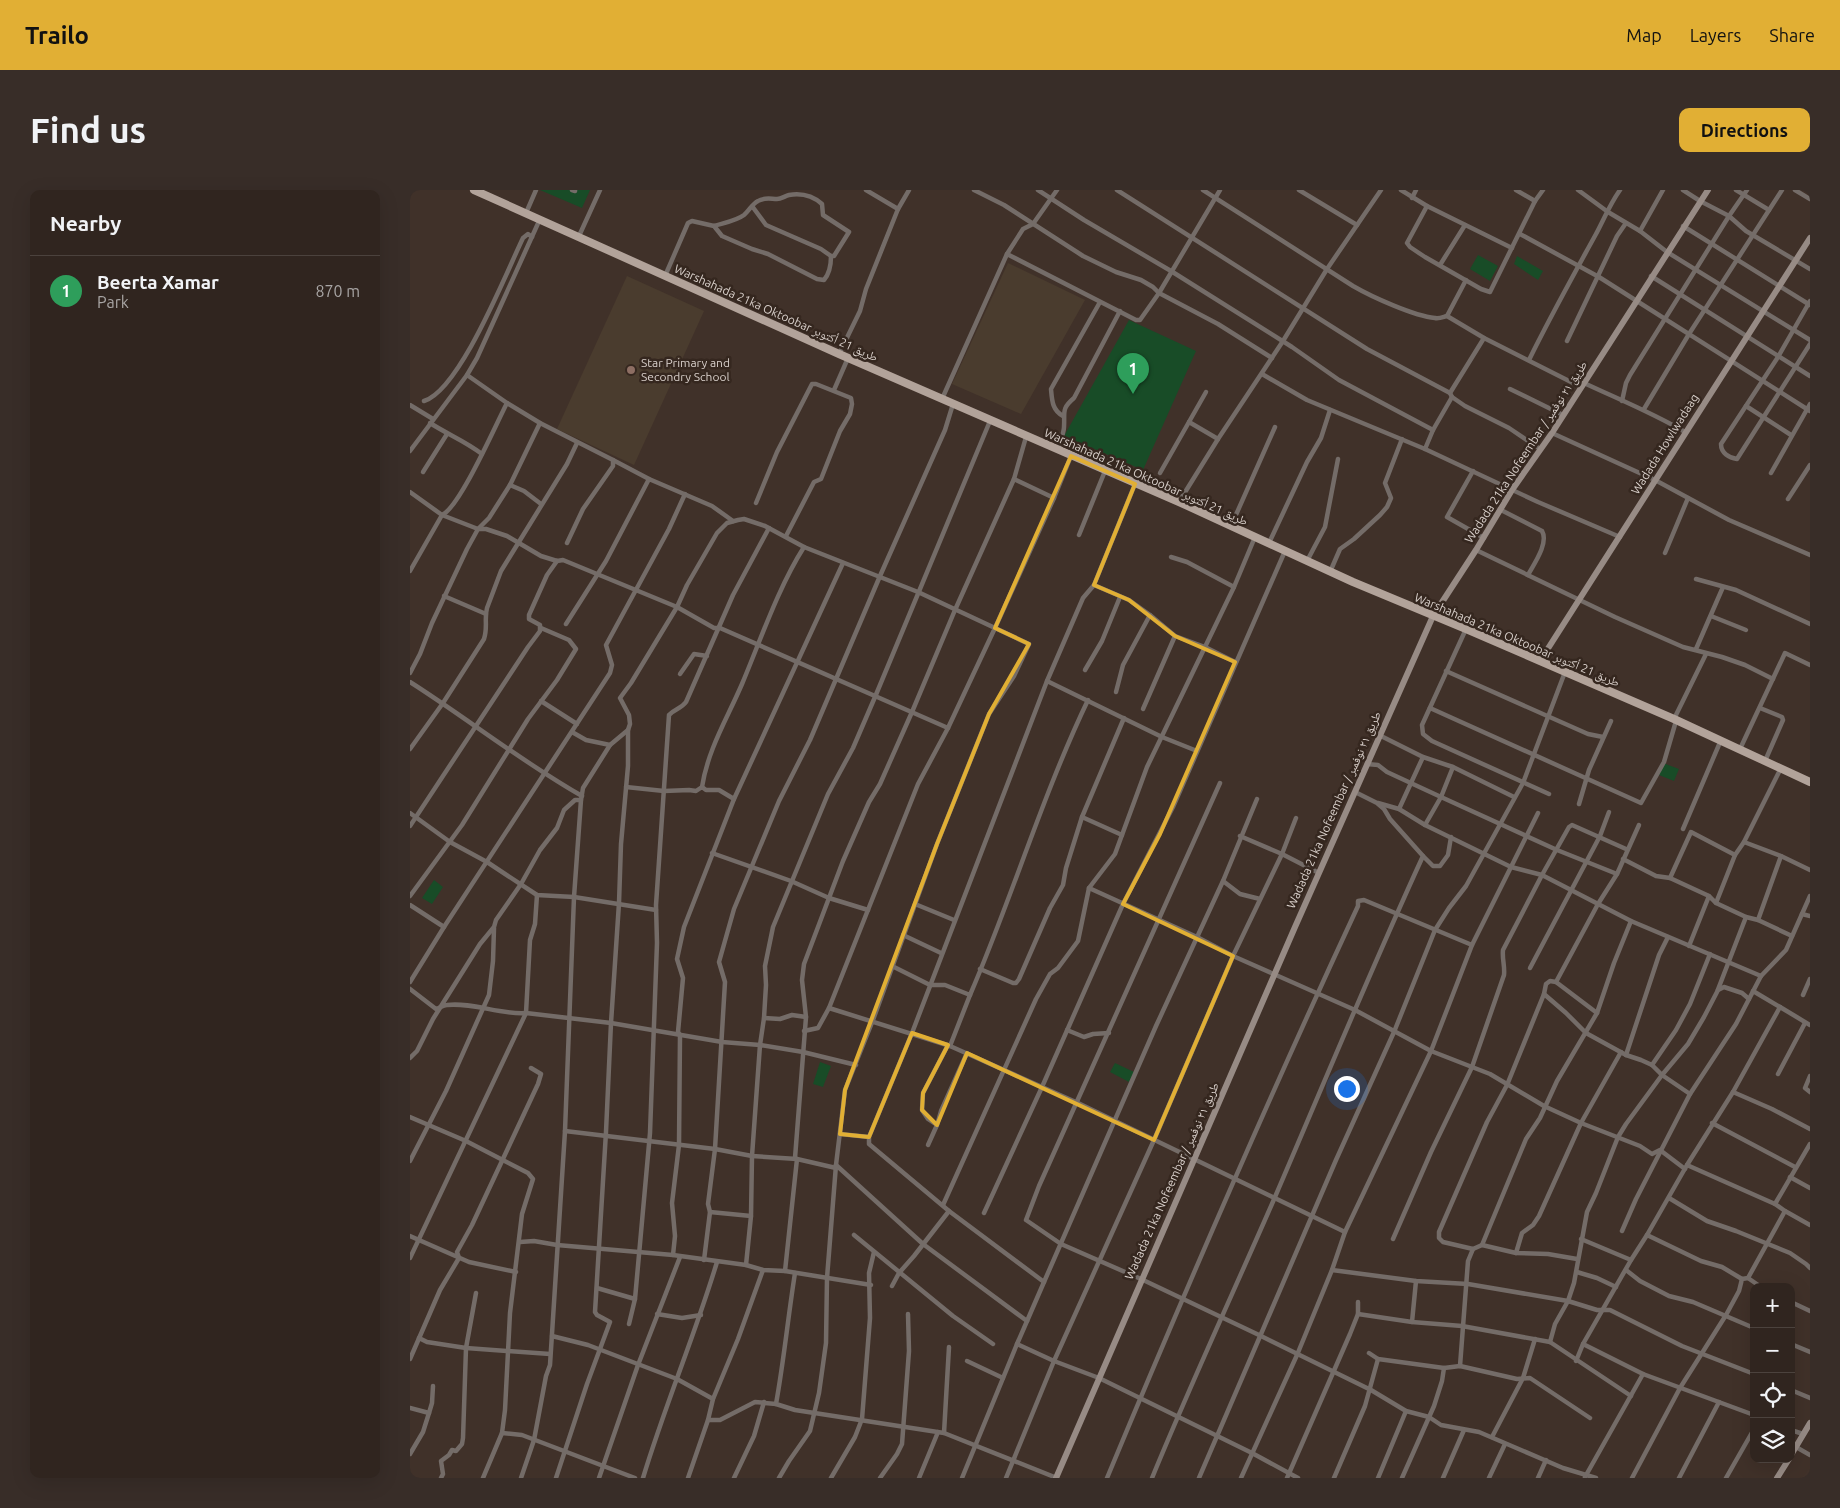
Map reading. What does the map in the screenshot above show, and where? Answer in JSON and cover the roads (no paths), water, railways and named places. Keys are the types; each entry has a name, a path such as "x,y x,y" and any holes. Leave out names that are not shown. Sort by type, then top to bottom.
{"main road":[{"name":"Warshahada 21ka Oktoobar طريق 21 أكتوبر","path":"474,190 1026,437 1179,502 1330,572 1721,740 1810,782"}],"street":[{"path":"526,213 536,190"},
{"path":"579,236 600,190"},
{"path":"866,190 898,209"},
{"path":"839,354 860,311 866,289 898,209 909,190"},
{"path":"974,190 1004,205 1083,256 1116,272 1141,280 1159,293 1218,324 1272,358"},
{"path":"1038,190 1084,220 1171,271 1339,380 1433,430"},
{"path":"942,399 1007,254 1023,229 1033,224 1057,190"},
{"path":"1117,190 1367,349 1451,395 1465,406 1509,428 1540,449"},
{"path":"1203,190 1371,296 1437,319 1447,316 1484,338 1529,360 1644,410 1686,432"},
{"path":"1007,254 1136,320 1140,320 1159,293 1220,190"},
{"path":"1299,190 1357,225"},
{"path":"1179,502 1218,439 1283,342 1302,307 1381,190"},
{"path":"1401,190 1427,206 1512,248"},
{"path":"1412,198 1416,190"},
{"path":"1516,190 1535,202"},
{"path":"1427,206 1407,239 1410,248 1481,289 1490,292 1535,202 1543,190"},
{"path":"1529,360 1578,265 1620,190"},
{"path":"1640,231 1663,190"},
{"path":"1683,190 1729,216 1739,226 1810,269"},
{"name":"Wadada 21ka Nofeembar / طريق ٢١ نوفمبر","path":"1056,1478 1379,735 1434,616 1512,490 1552,433 1651,276 1708,190"},
{"path":"1736,190 1746,192 1769,210"},
{"path":"1644,410 1689,334 1782,190"},
{"path":"1796,190 1810,199"},
{"path":"1582,191 1608,212 1640,231 1668,252 1810,340"},
{"path":"1622,401 1626,383 1712,243 1746,192"},
{"path":"665,276 688,223 692,221 714,226 744,215 763,198 808,196 822,204 823,215 849,232 834,256 831,256"},
{"path":"752,206 766,225 821,249 831,256"},
{"path":"410,451 467,375 477,358 540,220"},
{"path":"1566,341 1599,277 1617,236 1626,222"},
{"path":"1440,265 1465,225"},
{"path":"714,226 722,236 768,254 817,279 824,280 827,277 830,270 831,256"},
{"path":"1684,226 1809,303 1778,357 1721,444 1721,449 1725,454 1737,459 1810,344"},
{"path":"424,401 438,394 455,373 488,313 524,238 528,234 532,237"},
{"path":"1520,234 1599,277 1780,392 1809,408 1791,435 1770,473"},
{"name":"Wadada Howlwadaag","path":"1540,661 1748,338 1810,238"},
{"path":"1651,276 1810,376"},
{"path":"1447,316 1466,280"},
{"path":"1063,416 1058,414 1052,404 1051,388 1100,302"},
{"path":"1057,450 1064,428 1063,416 1066,405 1074,398 1120,311"},
{"path":"1425,450 1451,395 1484,338"},
{"path":"834,390 848,358"},
{"path":"1262,374 1307,400 1473,470 1512,490 1620,537"},
{"path":"467,375 540,423 649,479 712,506 733,521"},
{"path":"756,504 776,452 812,384 834,390 851,398 850,414 840,431 821,479 814,482 786,536"},
{"path":"1510,389 1563,415"},
{"path":"1160,473 1206,392"},
{"path":"410,571 442,515 446,513 456,500 482,454 507,403"},
{"path":"704,1260 710,1212 708,1204 715,1149 725,982 718,962 734,909 779,801 810,740 835,678 945,430 953,404"},
{"path":"410,405 447,434 462,440 482,454"},
{"path":"1746,406 1791,435"},
{"path":"1269,543 1307,462 1321,438 1330,410"},
{"path":"746,1265 751,1216 752,1156 760,1045 764,1018 765,966 773,927 828,794 876,697 990,421"},
{"path":"1189,422 1218,439"},
{"path":"410,673 444,596 478,529 489,518 510,486 540,423"},
{"path":"1230,526 1275,428"},
{"path":"1552,433 1655,480 1729,520 1810,554"},
{"path":"423,472 447,434"},
{"path":"786,1271 797,1160 795,1158 796,1135 806,1017 803,972 829,898 869,802 880,784 1014,479 1026,437"},
{"path":"1330,572 1340,549 1354,539 1388,507 1391,498 1385,484 1402,439"},
{"path":"410,749 443,703 484,639 488,628 486,614 501,570 567,464 577,443"},
{"path":"804,1031 818,1028 829,1008 918,784 948,728 995,628 1071,456"},
{"path":"567,543 583,510 613,466 613,460"},
{"path":"1307,561 1325,527 1338,460"},
{"path":"1788,500 1810,465"},
{"path":"1473,470 1447,517 1484,538"},
{"path":"1079,535 1105,471"},
{"path":"566,624 597,575 649,479"},
{"path":"1014,479 1054,498"},
{"path":"1044,1282 949,1211 872,1147 869,1144 869,1137 912,1033 954,920 1048,681 1083,598 1094,585 1135,484"},
{"path":"510,486 524,491 541,504"},
{"path":"410,492 442,515 478,529 486,529 507,536 541,556 558,561 563,560 677,607 714,628 720,628 798,661 948,728"},
{"path":"410,982 610,673 612,665 606,646 669,529 685,494"},
{"path":"1665,553 1688,498"},
{"path":"1501,510 1542,531 1544,534 1545,539 1542,547 1528,575"},
{"path":"556,1478 610,1322 596,1313 621,844 628,730 630,724 629,715 620,698 677,607 687,585 717,534 723,527 733,521 744,519 769,528 804,547 918,592 1029,644 1014,676 989,714 845,1090 836,1166 827,1278 825,1352 816,1413 810,1431 789,1461 780,1478"},
{"path":"630,1324 635,1299 650,1133 657,943 656,910 669,715 686,702 733,595 769,528"},
{"path":"943,1206 1036,999 1050,974 1058,968 1078,941 1089,888 1111,860 1122,836 1147,767 1183,696 1255,537"},
{"path":"626,787 696,792 702,787 706,766 717,737 785,583 804,547"},
{"path":"1476,550 1683,647 1696,649 1706,654 1745,665 1773,679"},
{"path":"984,1213 1123,904 1168,818 1285,551"},
{"path":"1170,557 1188,562 1234,587"},
{"path":"410,896 450,842 528,719 557,680 576,649 569,640 541,628 540,625 529,619 529,615 548,575 558,561"},
{"path":"673,1255 675,1230 672,1203 679,1145 680,1035 678,1032 683,978 677,959 684,927 734,798 843,563"},
{"path":"1696,579 1722,588 1736,590 1810,624"},
{"path":"1094,585 1129,600 1175,636 1205,647 1236,662"},
{"path":"1696,649 1722,588"},
{"path":"444,596 486,614"},
{"path":"1085,670 1102,641 1120,597"},
{"path":"1116,692 1123,665 1150,615"},
{"path":"1711,616 1746,630"},
{"path":"410,826 541,628"},
{"path":"1466,629 1422,725 1423,734 1523,783 1550,794"},
{"path":"1144,709 1175,636"},
{"path":"1740,749 1785,653 1810,665"},
{"path":"680,674 694,654 707,656"},
{"path":"1430,708 1641,803 1664,762 1675,720 1706,654"},
{"path":"1446,671 1588,733 1604,737"},
{"path":"1199,1478 1259,1335 1292,1266 1363,1098 1394,1032 1435,930 1485,855 1499,824 1523,783 1565,672"},
{"path":"1048,681 1197,751"},
{"path":"410,682 581,798"},
{"path":"937,1125 928,1119 922,1110 924,1093 949,1045 970,995 1067,745 1088,700"},
{"path":"541,701 576,724"},
{"path":"1760,708 1782,717 1784,720 1765,760"},
{"path":"980,968 1013,984 1018,982 1050,908 1063,885 1066,868 1082,817 1124,718"},
{"path":"1579,804 1588,780 1589,770 1611,722"},
{"path":"521,1478 534,1440 546,1376 550,1365 565,1131 574,897 581,798 583,788 610,745 628,730"},
{"path":"572,732 586,740 610,745"},
{"path":"1379,735 1423,757 1453,767 1514,797"},
{"path":"1683,829 1721,740"},
{"path":"1400,809 1423,757"},
{"path":"1367,764 1378,764 1387,772 1527,837 1617,874"},
{"path":"1425,825 1441,797 1453,767"},
{"path":"1716,903 1735,854 1744,842 1781,768"},
{"path":"1220,783 1078,1103 1039,1186 1026,1220 1061,1244 1141,1279 1259,1335 1371,1390 1406,1411 1429,1418 1441,1425 1480,1432 1585,1477 1596,1478"},
{"path":"702,787 706,790 719,790 734,798"},
{"path":"1355,792 1377,803 1400,809 1425,825 1510,867 1542,875 1631,921 1761,976"},
{"path":"410,1160 446,1091 489,995 496,920 521,884 540,850 558,828 564,810 575,800 581,798"},
{"path":"962,1478 1017,1344 1223,881 1240,836 1257,799"},
{"path":"1377,803 1433,866 1440,866 1448,855 1451,837"},
{"path":"1530,968 1600,836 1609,812"},
{"path":"1242,1478 1297,1355 1332,1270 1345,1232 1431,1051 1472,945 1538,813"},
{"path":"410,814 450,842 487,862 537,896 574,897 656,910"},
{"path":"1082,817 1122,836"},
{"path":"1006,1478 1054,1361 1154,1140 1233,956 1282,854 1296,818"},
{"path":"1394,1239 1431,1152 1472,1067 1504,975 1503,950 1569,827 1572,825 1600,836 1626,850"},
{"path":"1556,982 1598,904 1617,874 1638,825"},
{"path":"1670,878 1691,832 1735,854"},
{"path":"1240,836 1282,854 1319,874"},
{"path":"1744,842 1781,856 1810,870"},
{"path":"712,853 791,881 829,898 868,910"},
{"path":"1152,1478 1396,914 1423,856"},
{"path":"1758,920 1781,856"},
{"path":"1623,859 1656,876 1670,878 1709,896 1716,903 1792,936"},
{"path":"1223,881 1240,894 1260,899"},
{"path":"1089,888 1197,937 1274,975 1355,1010 1431,1051 1490,1074 1544,1106 1580,1123 1640,1146 1652,1154 1660,1150"},
{"path":"410,1258 526,1013 530,940 536,924 537,896"},
{"path":"1689,946 1709,896"},
{"path":"1622,1231 1660,1150 1690,1094 1730,1032 1761,976 1786,950 1810,896"},
{"path":"1106,1478 1181,1299 1236,1179 1317,993 1358,906 1358,901 1364,900 1472,945"},
{"path":"915,904 954,920"},
{"path":"410,905 444,927"},
{"path":"1802,914 1810,916"},
{"path":"1550,1342 1555,1324 1568,1301 1577,1272 1577,1259 1587,1212 1618,1137 1662,1075 1688,1044 1718,990 1746,917"},
{"path":"1482,1245 1526,1139 1540,1118 1557,1081 1597,1014 1614,963 1631,921"},
{"path":"410,1058 480,944 494,927"},
{"path":"903,935 942,953"},
{"path":"1626,1055 1660,955 1668,937"},
{"path":"1652,1065 1676,1030 1701,979 1710,954"},
{"path":"892,966 930,985 945,985 970,995"},
{"path":"1803,995 1810,979"},
{"path":"1577,1259 1548,1254 1516,1253 1482,1245 1473,1248 1443,1242 1439,1238 1439,1232 1487,1122 1507,1085 1544,994 1546,984 1550,981 1556,982 1597,1014"},
{"path":"1718,990 1724,987 1742,993 1749,999"},
{"path":"410,988 434,1009 448,1005 483,1008 515,1014 526,1013 611,1023 722,1042 760,1045 803,1052 856,1065"},
{"path":"1753,992 1808,1024 1778,1074"},
{"path":"1544,994 1566,1012 1586,1033 1626,1055 1652,1065 1662,1075 1690,1094"},
{"path":"1576,1361 1583,1344 1631,1260 1733,1092 1780,1007"},
{"path":"829,1008 949,1045 1116,1120 1345,1232"},
{"path":"764,1018 780,1020 792,1015 806,1017"},
{"path":"1067,1030 1084,1037 1109,1033"},
{"path":"1516,1253 1522,1233 1533,1225 1539,1216 1580,1123 1621,1052"},
{"path":"928,1145 937,1125 940,1112 967,1053"},
{"path":"410,1359 440,1290 459,1258 457,1252 503,1160 541,1074 531,1068"},
{"path":"1810,1076 1805,1088 1810,1092"},
{"path":"1733,1092 1772,1109 1810,1129"},
{"path":"410,1117 466,1141 528,1173 533,1179 522,1214 510,1313 502,1434 483,1478"},
{"path":"1712,1124 1795,1167"},
{"path":"565,1131 836,1166 924,1244 1027,1321"},
{"path":"840,1134 869,1137"},
{"path":"1776,1204 1795,1167 1808,1154 1810,1144"},
{"path":"1660,1150 1686,1167 1776,1204 1810,1225"},
{"path":"1790,1177 1810,1188"},
{"path":"1669,1198 1707,1221 1790,1253 1810,1268"},
{"path":"892,1286 899,1273 949,1211"},
{"path":"1632,1478 1680,1388 1726,1315 1785,1211"},
{"path":"710,1212 751,1216"},
{"path":"854,1235 953,1316 993,1344"},
{"path":"1647,1235 1701,1261 1722,1267 1753,1283"},
{"path":"410,1236 469,1262 516,1272"},
{"path":"1581,1239 1631,1260"},
{"path":"520,1242 534,1241 557,1245 673,1255 680,1258 746,1265 763,1270 786,1271 871,1285"},
{"path":"1460,1366 1462,1326 1468,1284 1468,1261 1473,1248"},
{"path":"831,1478 855,1437 862,1419 870,1318 871,1285 869,1273 874,1252"},
{"path":"599,1478 638,1365 680,1258"},
{"path":"643,1478 657,1432 701,1315 717,1262"},
{"path":"688,1478 708,1420 713,1398 738,1339 763,1270"},
{"path":"1332,1270 1416,1282 1468,1284 1568,1301 1588,1308 1610,1310 1702,1354 1751,1373"},
{"path":"1626,1270 1640,1281 1669,1296 1694,1302 1750,1326"},
{"path":"1577,1272 1616,1287"},
{"path":"776,1404 786,1350 785,1337 795,1273"},
{"path":"1412,1322 1416,1282"},
{"path":"597,1288 635,1299"},
{"path":"441,1478 443,1474 441,1461 452,1450 456,1451 459,1449 463,1438 466,1348 476,1293"},
{"path":"1288,1476 1358,1314 1358,1302"},
{"path":"1795,1304 1810,1311"},
{"path":"658,1314 682,1318 701,1315"},
{"path":"880,1478 901,1449 909,1351 908,1314"},
{"path":"1358,1314 1412,1322 1462,1326 1550,1342 1631,1396"},
{"path":"552,1336 588,1345 677,1379 713,1398"},
{"path":"419,1338 427,1342 466,1348 550,1354"},
{"path":"1492,1437 1523,1378 1535,1339"},
{"path":"1017,1344 1054,1361 1099,1378 1252,1453 1288,1476 1298,1478"},
{"path":"1583,1344 1643,1374 1750,1414"},
{"path":"1795,1346 1810,1352"},
{"path":"944,1433 949,1347"},
{"path":"1369,1353 1378,1358 1444,1368 1460,1366 1517,1379 1530,1378 1590,1418"},
{"path":"1334,1478 1357,1428 1371,1390 1378,1358"},
{"path":"967,1361 1003,1378"},
{"path":"1402,1478 1429,1418 1442,1381 1444,1368"},
{"path":"1585,1477 1643,1374"},
{"path":"410,1454 423,1432 432,1403 433,1386"},
{"path":"1795,1392 1810,1398"},
{"path":"708,1420 720,1420 755,1402 764,1402 795,1410 944,1433 1056,1478"},
{"path":"734,1478 754,1436 764,1402"},
{"path":"1679,1478 1719,1402"},
{"path":"410,1408 429,1413"},
{"path":"1378,1478 1406,1411"},
{"path":"1810,1423 1796,1448 1810,1455"},
{"path":"1443,1478 1464,1430"},
{"path":"1795,1431 1803,1434"},
{"path":"919,1478 938,1432"},
{"path":"502,1434 522,1434 635,1478"},
{"path":"1726,1478 1750,1436"},
{"path":"1489,1478 1505,1444"},
{"path":"1538,1478 1546,1460"},
{"path":"1777,1478 1786,1463"}],"place":[{"name":"Star Primary and Secondry School","path":"631,370"},
{"name":"Beerta Xamar","path":"1133,394"}]}
